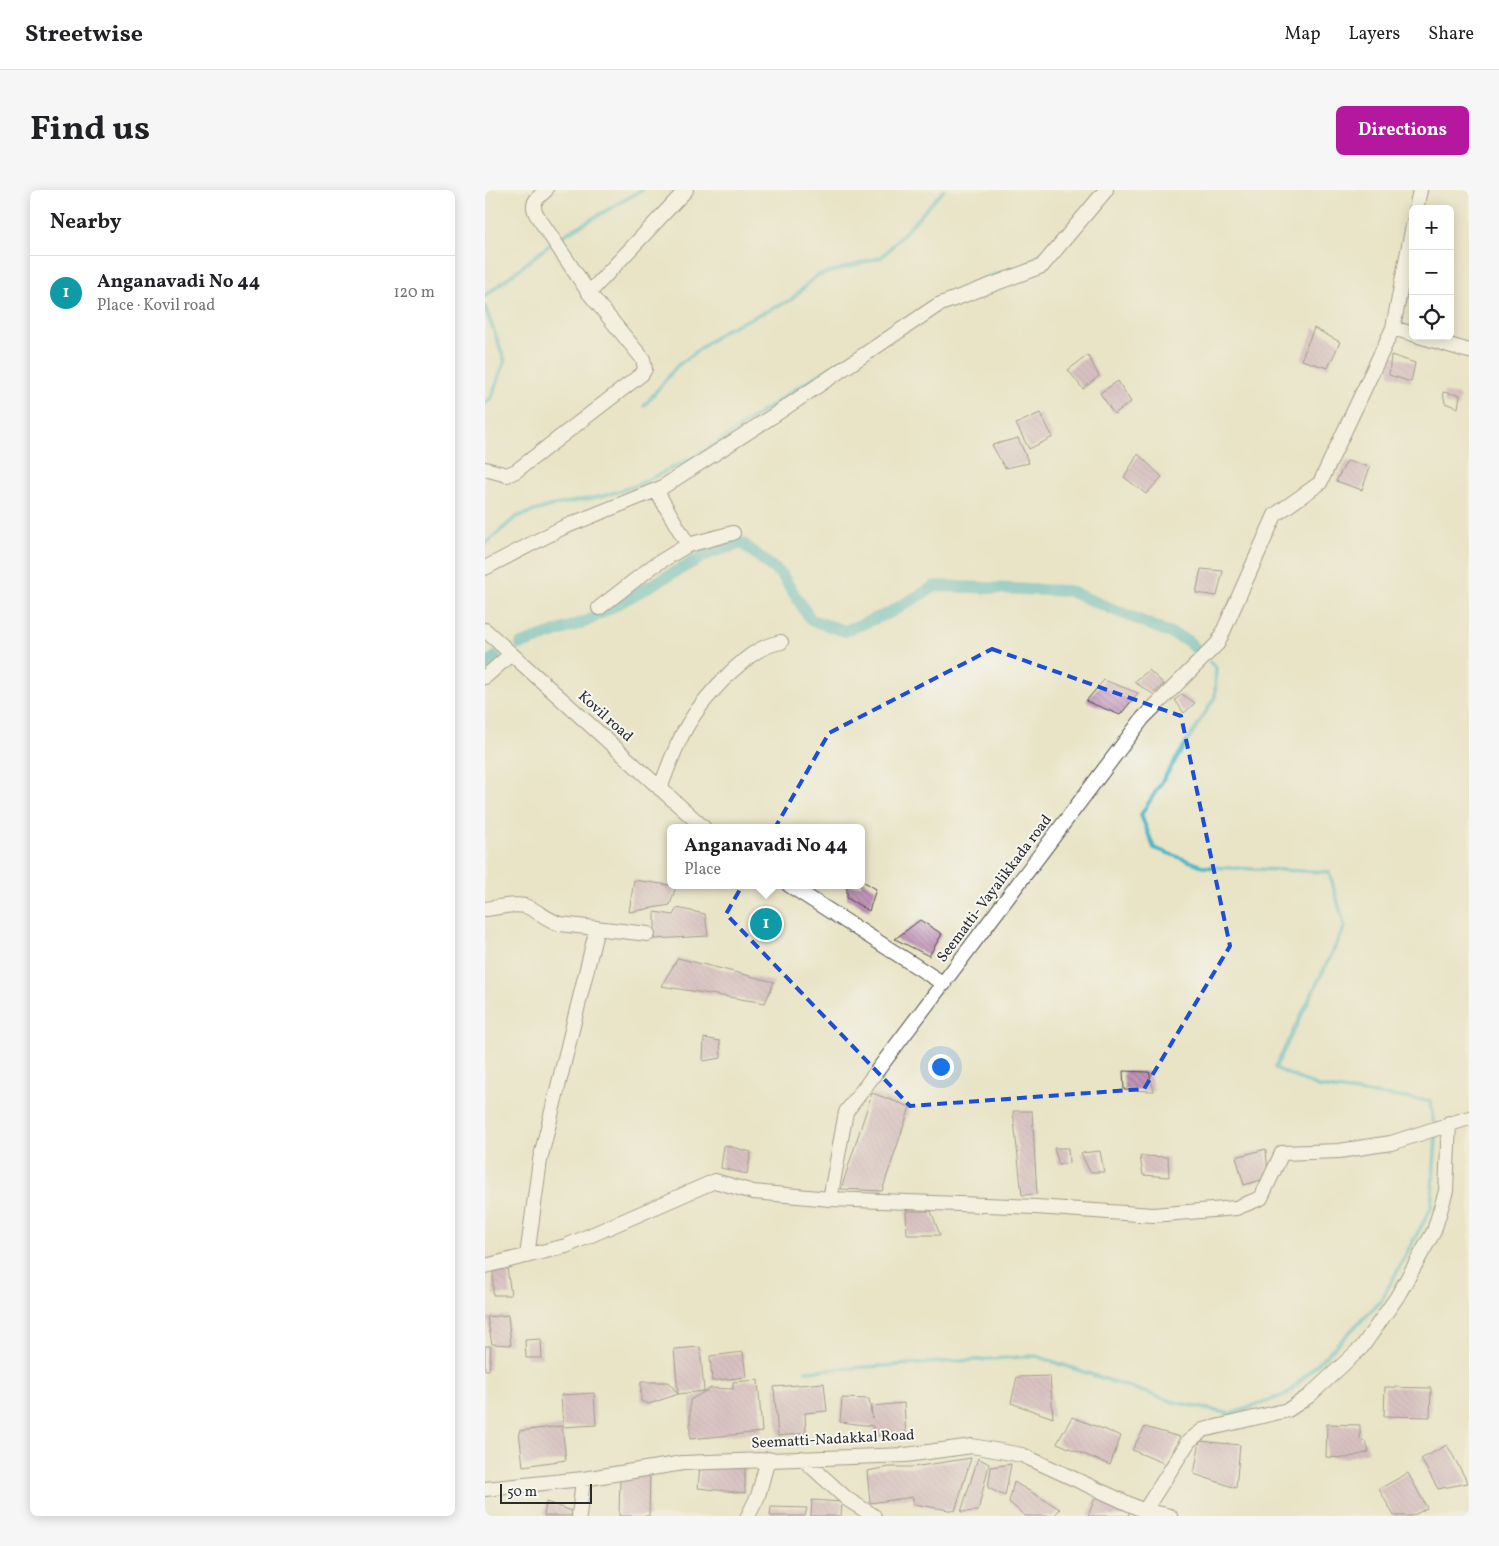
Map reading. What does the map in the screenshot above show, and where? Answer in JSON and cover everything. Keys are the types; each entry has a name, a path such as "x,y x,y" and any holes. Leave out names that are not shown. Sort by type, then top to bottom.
{"street":[{"path":"485,469 507,475 516,471 642,374 645,369 643,359 589,292 533,209 535,199 546,190"},
{"path":"589,292 686,190"},
{"path":"485,568 562,528 656,490 773,416 938,305 1042,266 1106,190"},
{"path":"1417,205 1420,190"},
{"name":"Seematti- Vayalikkada road","path":"830,1199 846,1112 1143,718 1218,643 1275,515 1320,483 1393,328 1409,246"},
{"path":"1393,328 1409,333"},
{"path":"1432,340 1469,351"},
{"path":"656,490 688,545"},
{"path":"599,608 653,566 688,545 733,534"},
{"name":"Kovil road","path":"485,630 699,824"},
{"path":"660,789 674,750 687,723 708,695 757,650 781,642"},
{"path":"485,677 511,654"},
{"path":"795,889 944,984"},
{"path":"485,909 516,905 525,906 551,921 648,934"},
{"path":"527,1256 541,1160 597,928"},
{"path":"485,1266 566,1246 715,1181 753,1192 830,1199 1036,1207 1153,1215 1236,1208 1261,1198 1282,1153 1339,1151 1391,1142 1469,1118"},
{"path":"1145,1510 1189,1441 1203,1430 1288,1410 1309,1396 1361,1348 1397,1296 1434,1231 1446,1191 1449,1123"},
{"name":"Seematti-Nadakkal Road","path":"485,1489 583,1479 683,1462 906,1454 971,1446 1022,1455 1145,1510 1170,1516"},
{"path":"802,1458 847,1499 874,1516"},
{"path":"748,1516 759,1496 768,1460"},
{"path":"579,1516 583,1479"}],"highlighted area":[{"path":"992,649 1181,716 1230,946 1144,1089 910,1106 726,914 829,733"}],"building":[{"path":"1314,328 1340,342 1328,368 1301,360"},
{"path":"1088,355 1099,376 1083,389 1068,370"},
{"path":"1391,355 1415,363 1411,382 1389,375"},
{"path":"1118,381 1131,402 1114,414 1100,393"},
{"path":"1443,392 1460,395 1458,408 1445,403"},
{"path":"1040,413 1053,437 1029,449 1016,424"},
{"path":"1018,438 1029,463 1005,468 992,445"},
{"path":"1138,454 1162,477 1146,494 1124,477"},
{"path":"1347,461 1370,467 1362,490 1336,481"},
{"path":"1201,569 1223,571 1217,596 1196,593"},
{"path":"1149,670 1164,684 1153,694 1134,682"},
{"path":"1104,680 1138,693 1120,715 1086,701"},
{"path":"1182,694 1195,703 1184,713 1175,700"},
{"path":"634,880 667,885 667,889 675,889 670,905 629,912"},
{"path":"865,882 876,889 869,911 847,898 847,889 865,889"},
{"path":"677,908 705,914 708,936 655,939 655,912 673,915"},
{"path":"763,914 776,918 770,934 757,930"},
{"path":"920,920 942,934 929,956 895,939"},
{"path":"678,958 774,982 765,1003 661,986"},
{"path":"704,1038 720,1041 721,1058 703,1061"},
{"path":"1123,1071 1149,1072 1154,1091 1124,1090"},
{"path":"872,1093 910,1107 882,1191 841,1189"},
{"path":"1013,1111 1032,1111 1037,1194 1022,1195"},
{"path":"724,1145 751,1152 747,1174 721,1168"},
{"path":"1054,1148 1068,1148 1069,1163 1059,1165"},
{"path":"1266,1149 1268,1178 1244,1185 1236,1157"},
{"path":"1100,1151 1104,1172 1090,1172 1081,1153"},
{"path":"1140,1156 1168,1157 1169,1177 1143,1175"},
{"path":"906,1211 931,1211 940,1235 907,1235"},
{"path":"507,1267 511,1295 493,1295 493,1272"},
{"path":"508,1315 511,1345 492,1344 487,1317"},
{"path":"541,1339 542,1358 526,1358 525,1340"},
{"path":"485,1346 491,1346 489,1370 485,1370"},
{"path":"700,1347 704,1391 678,1394 674,1349"},
{"path":"743,1352 746,1377 712,1381 710,1356"},
{"path":"1050,1376 1053,1418 1011,1403 1017,1377"},
{"path":"758,1380 762,1432 690,1439 690,1400 711,1388 733,1389 733,1382"},
{"path":"641,1382 668,1382 678,1394 649,1404 641,1401"},
{"path":"824,1383 827,1411 805,1413 806,1433 778,1436 774,1387"},
{"path":"1385,1387 1431,1388 1430,1417 1384,1416"},
{"path":"594,1393 596,1425 563,1427 561,1395"},
{"path":"842,1398 869,1399 872,1418 871,1406 904,1403 906,1435 874,1436 873,1426 840,1422"},
{"path":"1072,1417 1121,1436 1110,1465 1057,1443"},
{"path":"1327,1424 1360,1425 1360,1439 1366,1442 1369,1452 1346,1458 1326,1457"},
{"path":"562,1426 566,1460 523,1466 519,1431"},
{"path":"1145,1427 1180,1437 1166,1464 1132,1450"},
{"path":"1200,1441 1240,1445 1236,1488 1194,1474"},
{"path":"1447,1445 1468,1483 1438,1489 1421,1459"},
{"path":"971,1458 955,1511 913,1504 913,1497 870,1503 867,1471 888,1467 913,1467"},
{"path":"978,1458 989,1464 978,1511 961,1512"},
{"path":"745,1464 745,1493 698,1488 700,1466"},
{"path":"1011,1464 1005,1496 988,1488 991,1467"},
{"path":"650,1472 649,1516 619,1516 620,1479"},
{"path":"1408,1473 1427,1508 1412,1516 1394,1516 1379,1489"},
{"path":"1014,1482 1060,1509 1054,1516 1025,1516 1009,1502"},
{"path":"1095,1498 1113,1501 1130,1510 1128,1516 1088,1516"},
{"path":"812,1500 842,1502 841,1516 811,1516"},
{"path":"546,1502 575,1512 575,1516 544,1516"},
{"path":"771,1507 807,1508 805,1516 770,1516"}],"waterway":[{"path":"557,239 642,190"},
{"path":"644,406 677,366 725,330 791,300 816,276 882,257 944,190"},
{"path":"485,296 552,243"},
{"path":"1026,266 1053,243"},
{"path":"965,288 990,276 1019,268"},
{"path":"485,307 505,361 491,399 485,403"},
{"path":"485,544 516,517 550,506 603,496 635,486 701,454 797,388 858,351"},
{"path":"521,644 587,621 709,553 742,543 782,575 811,620 845,631 889,613 935,586 1069,591 1187,640 1199,652"},
{"path":"485,666 495,657"},
{"path":"1210,662 1216,668 1215,697 1141,815 1154,848 1205,867 1329,872 1345,927 1275,1068 1318,1087 1430,1101 1433,1121"},
{"path":"806,1371 1036,1356 1174,1402 1231,1414 1287,1394 1381,1301 1431,1208 1436,1137"}],"place":[{"name":"Anganavadi No 44","path":"766,924"}]}
